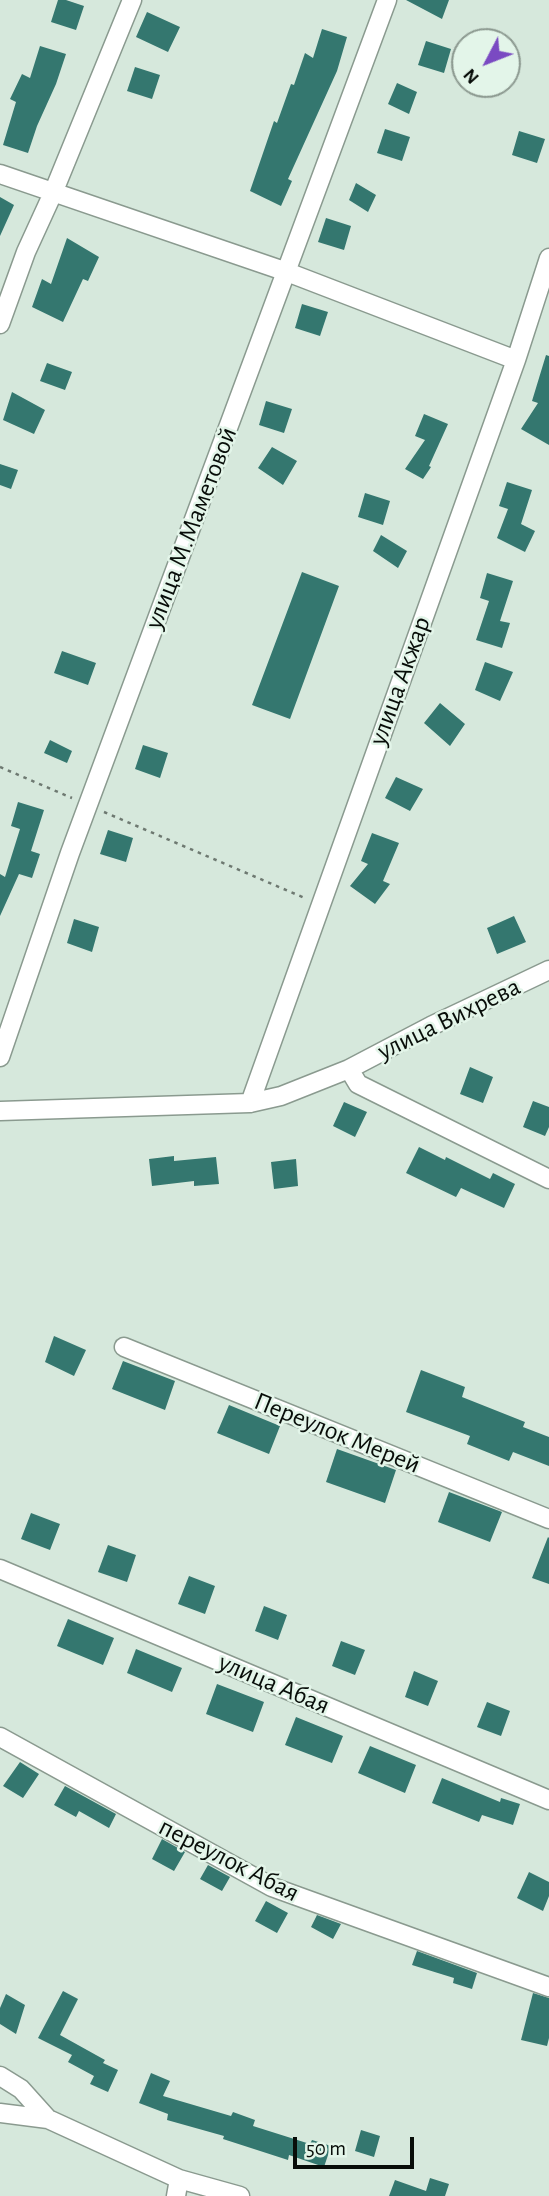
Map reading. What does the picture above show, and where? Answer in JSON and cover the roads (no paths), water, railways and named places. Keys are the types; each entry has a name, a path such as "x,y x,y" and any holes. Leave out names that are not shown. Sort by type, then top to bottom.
{"street":[{"path":"0,324 26,252 132,0"},
{"name":"улица М.Маметовой","path":"0,1057 88,805 387,0"},
{"path":"0,174 287,272 516,360"},
{"name":"улица Акжар","path":"250,1103 516,360 549,258"},
{"name":"улица Вихрева","path":"0,1111 250,1103 281,1096 349,1069 431,1026 549,970"},
{"path":"349,1069 358,1084 549,1179"},
{"name":"Переулок Мерей","path":"124,1347 549,1519"},
{"name":"улица Абая","path":"0,1569 549,1800"},
{"name":"переулок Абая","path":"0,1737 272,1887 549,1987"},
{"path":"0,2076 21,2089 48,2119 177,2187 240,2196"},
{"path":"0,2113 48,2119"}]}
